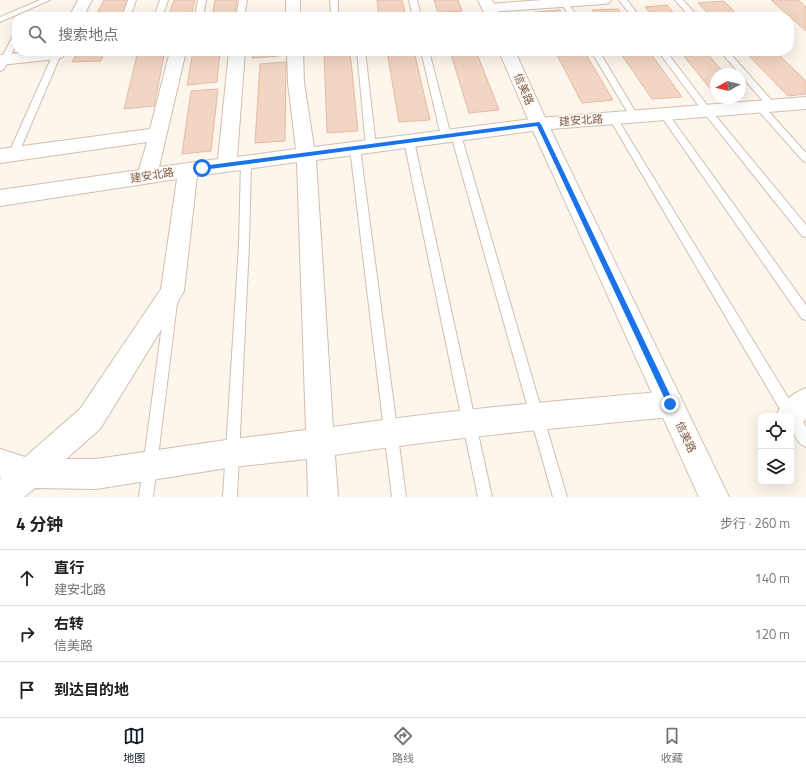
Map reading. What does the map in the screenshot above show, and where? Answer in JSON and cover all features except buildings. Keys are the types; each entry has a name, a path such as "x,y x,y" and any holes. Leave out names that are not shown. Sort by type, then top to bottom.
{"street":[{"path":"79,12 85,0"},
{"path":"293,0 293,12"},
{"path":"489,8 595,0"},
{"path":"1,63 37,56"},
{"path":"147,176 177,56"},
{"path":"227,164 237,56"},
{"path":"295,56 296,83 306,154 323,497"},
{"name":"信美路","path":"509,56 539,124 714,497"},
{"name":"建安北路","path":"0,198 227,164 539,124 806,103"},
{"path":"7,155 158,134"},
{"path":"6,497 10,490 90,419 172,291 188,170"},
{"path":"0,463 29,473 96,474 233,453 320,444 392,432 537,416 670,404"}],"lane":[{"path":"18,12 46,0"},
{"path":"128,12 132,0"},
{"path":"160,12 164,0"},
{"path":"200,12 202,0"},
{"path":"241,12 243,0"},
{"path":"334,0 335,12"},
{"path":"413,0 416,12"},
{"path":"623,0 632,12"},
{"path":"679,0 690,12"},
{"path":"558,2 569,12"},
{"path":"30,12 34,5"},
{"path":"0,20 12,15"},
{"path":"1,63 12,44"},
{"path":"7,155 55,56"},
{"path":"361,56 363,147 399,497"},
{"path":"427,56 537,416 560,497"},
{"path":"598,56 634,116"},
{"path":"666,56 707,110 806,233"},
{"path":"728,56 806,159"},
{"path":"664,114 806,314"},
{"path":"613,118 799,408 806,440"},
{"path":"410,141 485,497"},
{"path":"230,497 244,244 246,162"},
{"path":"146,497 172,291"}],"route":[{"path":"202,168 539,124 670,404"}]}
